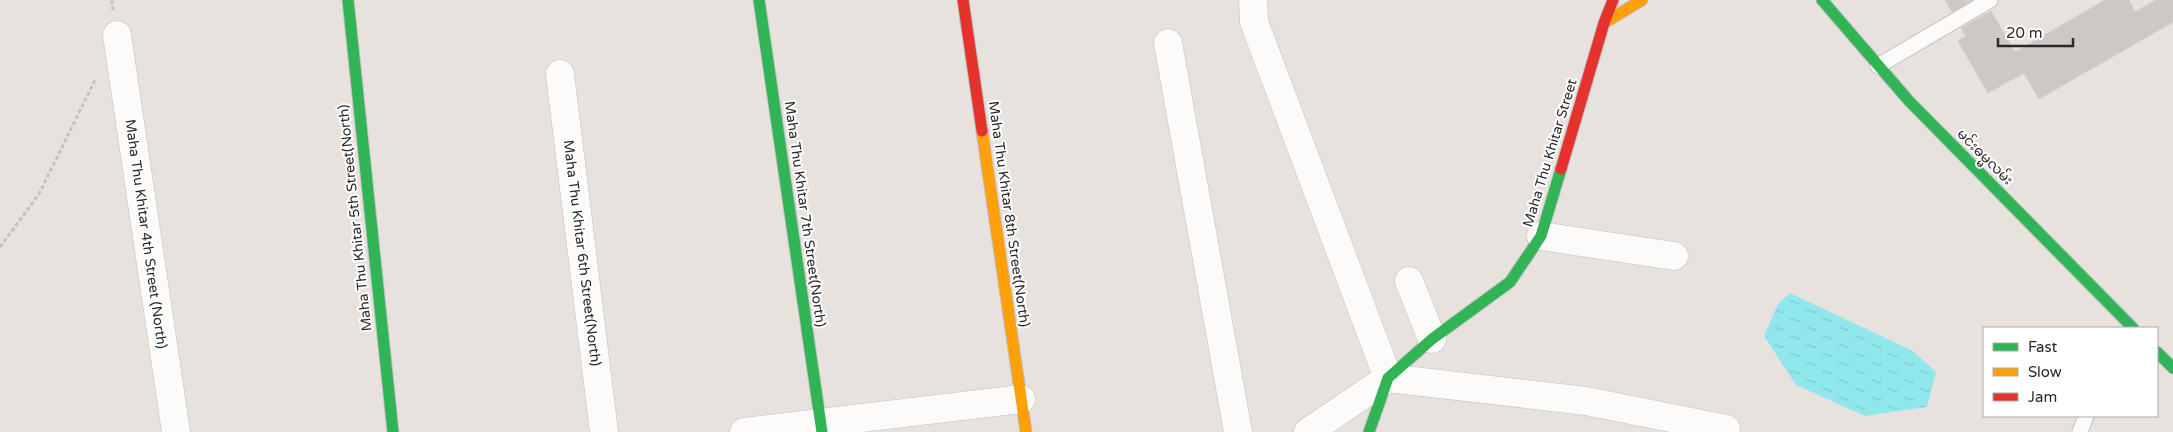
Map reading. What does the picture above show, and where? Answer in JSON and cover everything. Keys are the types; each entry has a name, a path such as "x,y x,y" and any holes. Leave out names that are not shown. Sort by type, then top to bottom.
{"street":[{"name":"Maha Thu Khitar 5th Street(North)","path":"348,0 393,432"},
{"name":"Maha Thu Khitar 7th Street(North)","path":"759,0 821,427"},
{"name":"Maha Thu Khitar 8th Street(North)","path":"963,0 1026,432"},
{"path":"1253,0 1254,22 1388,378"},
{"name":"Maha Thu Khitar Street","path":"1369,432 1388,378 1432,339 1510,282 1541,236 1604,22 1613,0"},
{"path":"1604,22 1642,0"},
{"name":"မင်းဓမ္မလမ်း","path":"1819,0 1909,101 2132,327"},
{"name":"Maha Thu Khitar 4th Street (North)","path":"117,35 176,432"},
{"path":"1168,42 1238,432"},
{"name":"Maha Thu Khitar 6th Street(North)","path":"560,74 604,432"},
{"path":"1541,236 1674,256"},
{"path":"1410,282 1432,339"},
{"path":"2158,353 2173,368"},
{"path":"1308,432 1388,378 1586,401 1726,429"},
{"path":"744,432 821,427 1021,399"}],"lane":[{"path":"1878,66 1990,0"},
{"path":"2080,432 2086,417"}],"path":[{"path":"112,0 117,35"},
{"path":"0,247 39,194 99,70"}],"water":[{"path":"1790,293 1913,351 1936,372 1927,407 1865,416 1796,385 1764,336 1778,304"}],"building":[{"path":"1945,0 1972,0 1952,12"},
{"path":"2105,0 2129,0 2135,12 2156,0 2173,0 2173,22 2039,99 2024,73 1988,93 1958,41 1966,36 1961,28 1991,11 2015,52"}],"traffic: fast":[{"path":"348,0 393,432"},
{"path":"759,0 822,432"},
{"path":"1822,0 1909,101 2132,327"},
{"path":"1369,432 1388,378 1432,339 1510,282 1541,236 1561,169"},
{"path":"2158,353 2173,368"}],"traffic: slow":[{"path":"1604,23 1642,0"},
{"path":"982,131 1026,432"}],"traffic: jam":[{"path":"963,0 982,131"},
{"path":"1561,169 1604,23 1613,0"}]}
